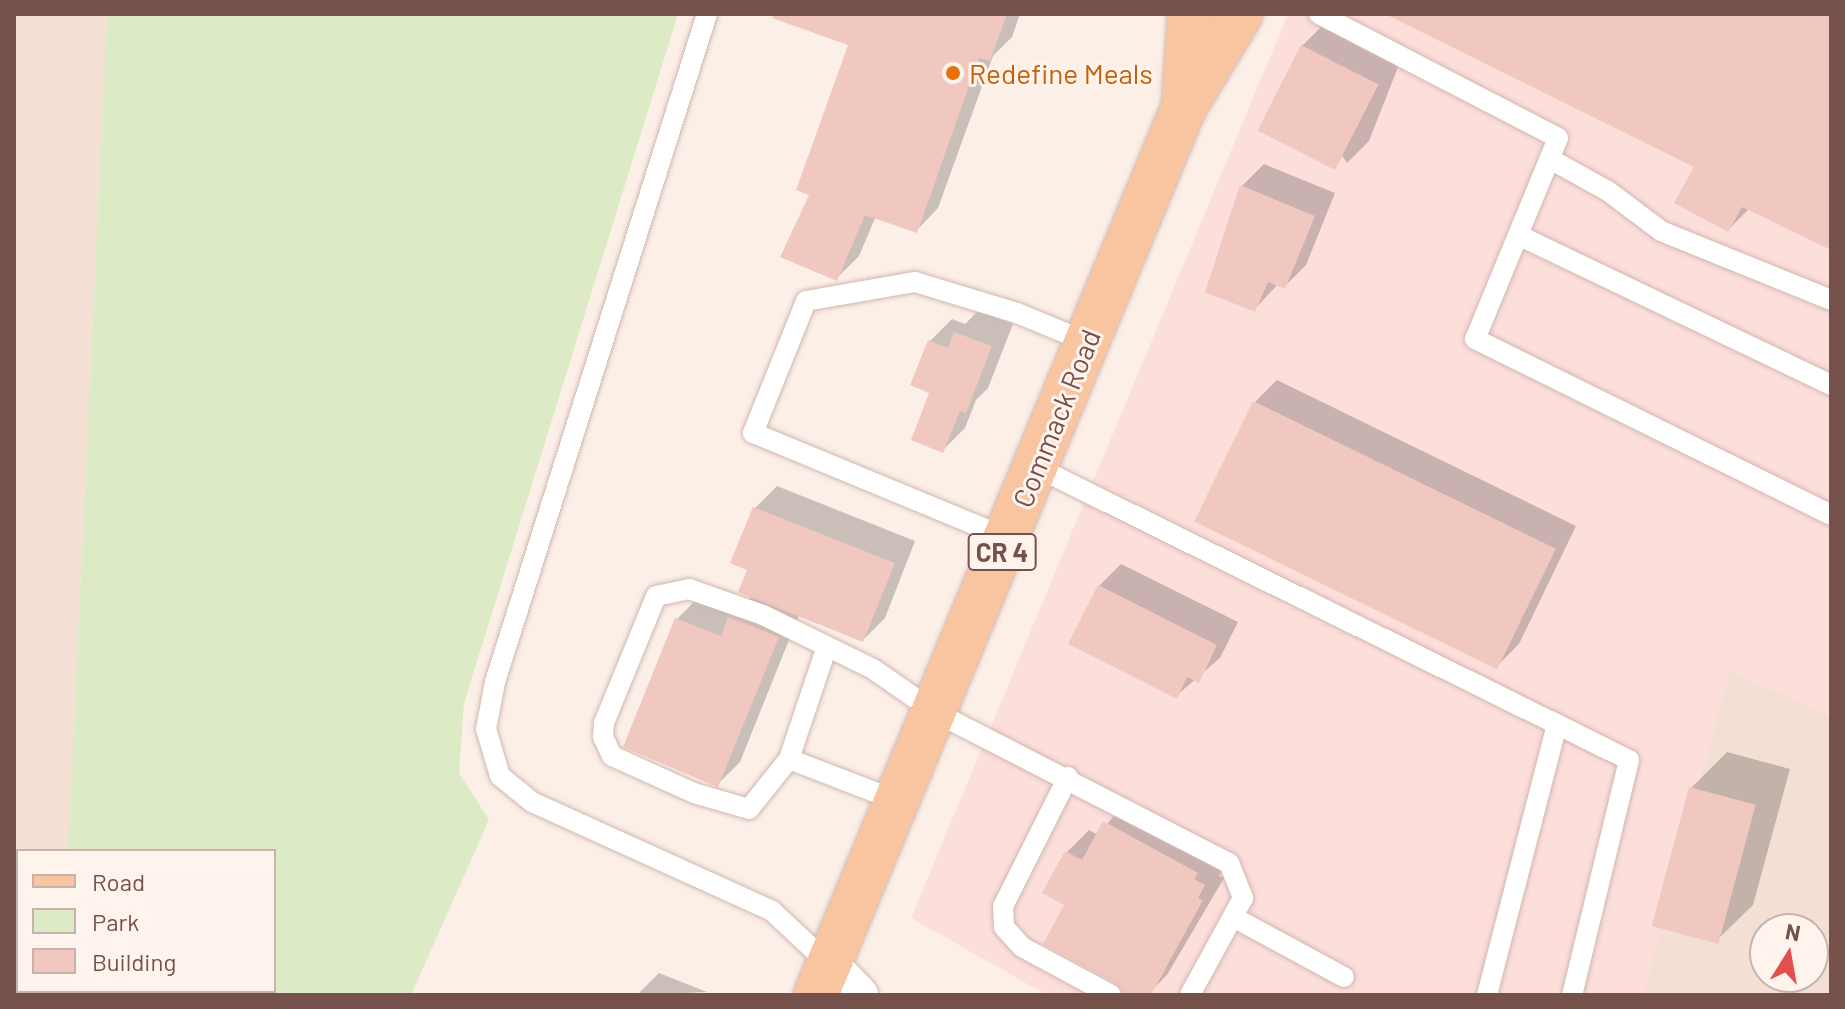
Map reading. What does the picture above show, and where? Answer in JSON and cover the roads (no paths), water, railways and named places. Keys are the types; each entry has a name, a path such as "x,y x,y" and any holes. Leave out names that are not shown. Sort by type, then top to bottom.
{"main road":[{"name":"Commack Road","path":"1184,107 1190,14"},
{"name":"Commack Road","path":"835,985 898,801 1184,107 1240,14"}],"lane":[{"path":"707,14 495,682 486,729 500,776 532,802 772,911 835,985"},
{"path":"1332,17 1558,138 1475,339 1831,515"},
{"path":"1550,159 1608,191 1661,231 1831,300"},
{"path":"1520,236 1831,385"},
{"path":"1007,538 753,433 800,315 806,301 915,282 1017,313 1087,342"},
{"path":"1036,467 1629,760 1572,995"},
{"path":"826,649 789,759 749,809 694,793 612,756 603,737 604,723 656,596 669,589 689,589 763,615 826,649 873,669 935,712 1068,777 1229,863 1243,898 1190,995"},
{"path":"1487,995 1557,724"},
{"path":"789,759 898,801"},
{"path":"1068,777 1003,906 1004,927 1022,947 1111,995"},
{"path":"1233,917 1344,977"}],"place":[{"name":"Redefine Meals","path":"953,73"}]}
